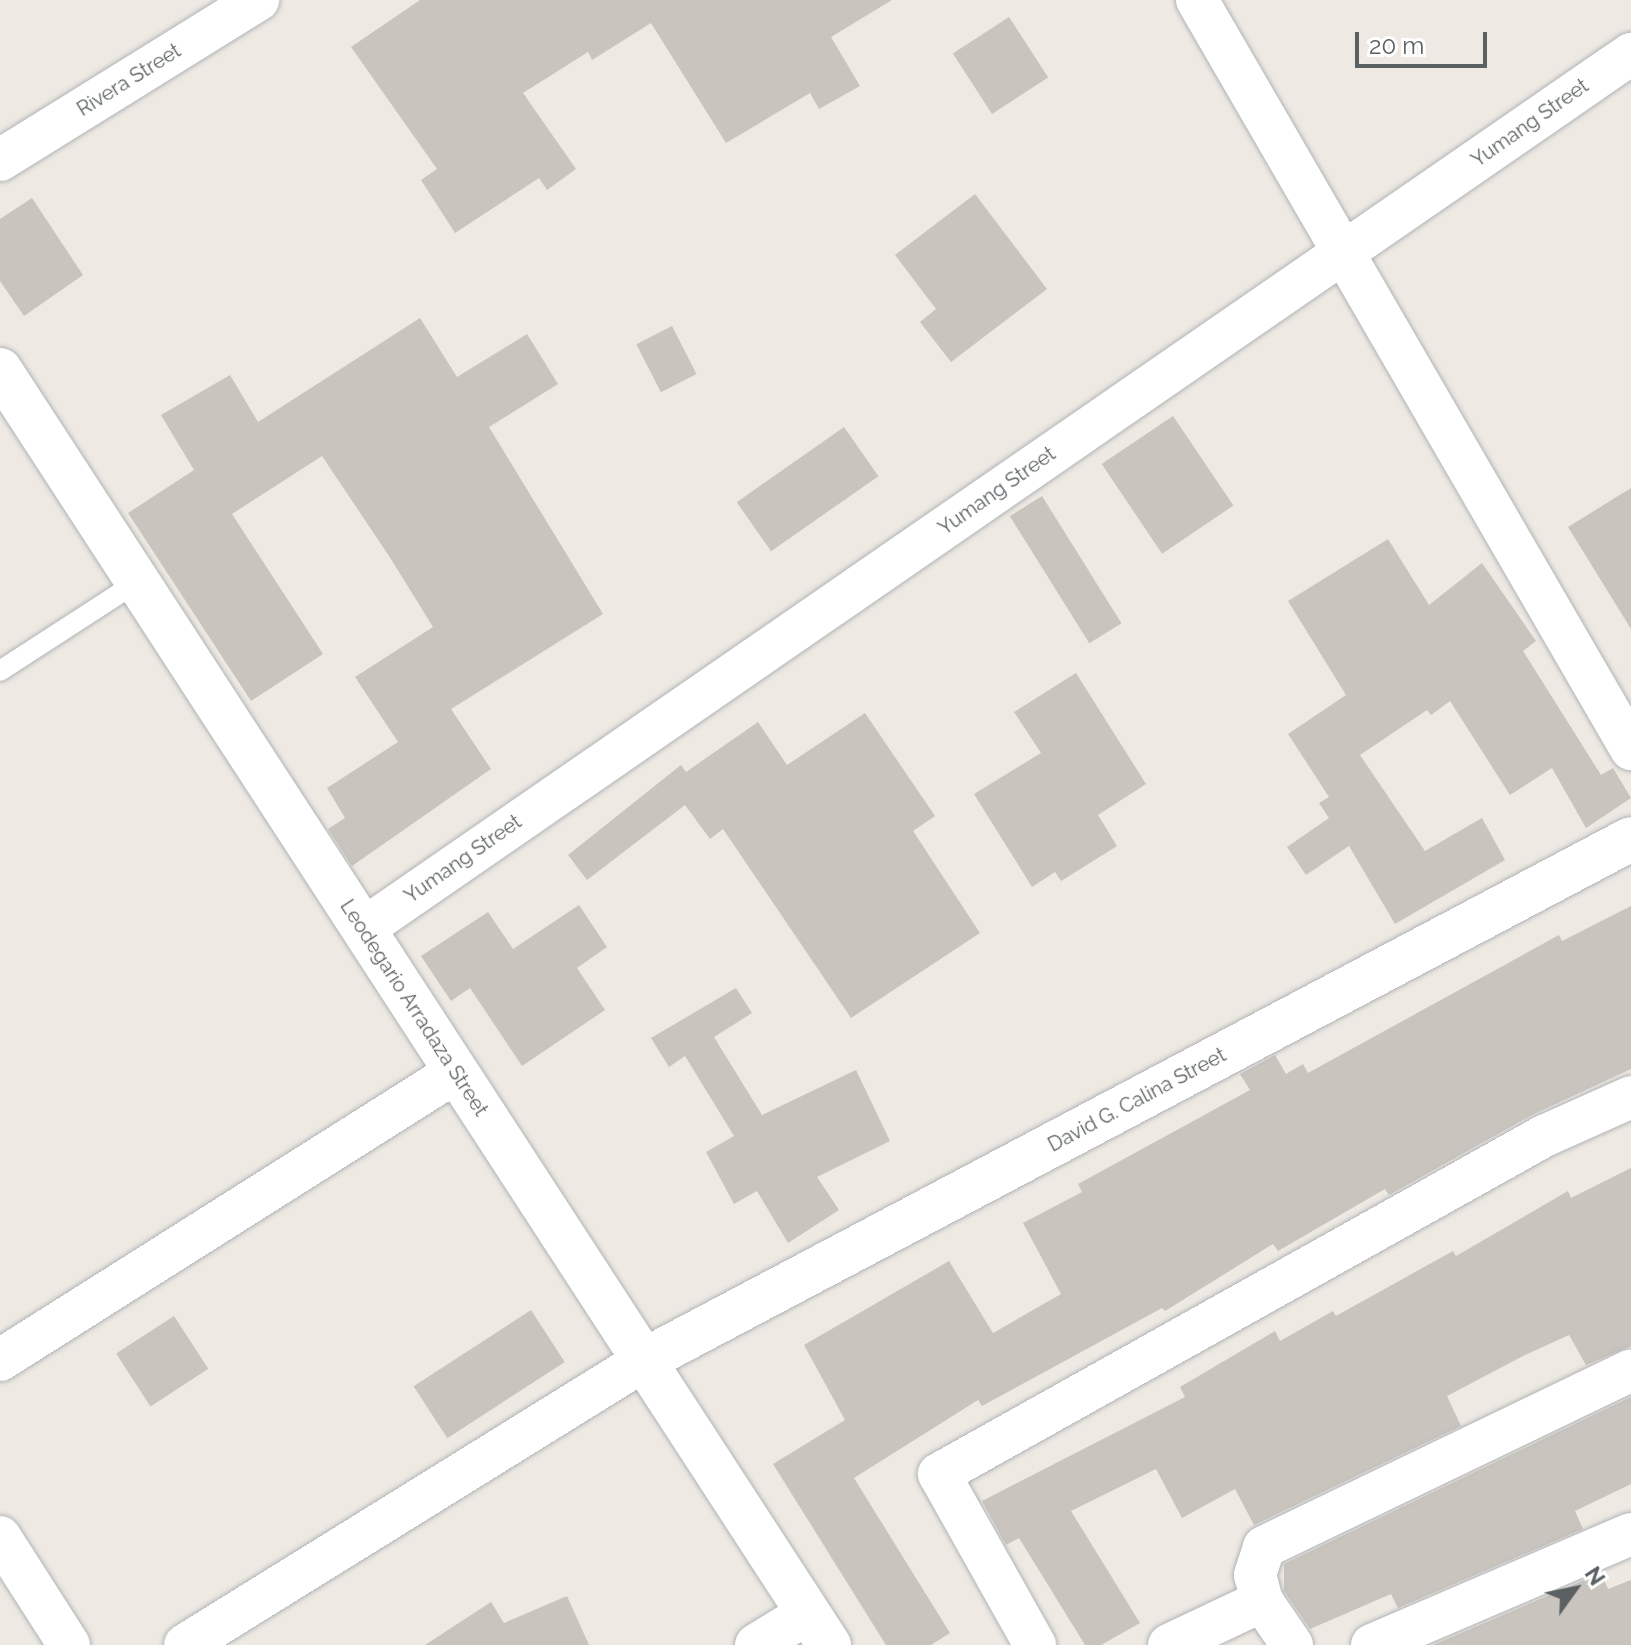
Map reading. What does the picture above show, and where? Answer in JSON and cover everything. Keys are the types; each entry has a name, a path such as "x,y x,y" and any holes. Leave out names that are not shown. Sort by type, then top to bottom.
{"street":[{"name":"Rivera Street","path":"0,160 258,0"},
{"path":"1197,0 1631,749"},
{"name":"Yumang Street","path":"363,929 1631,54"},
{"name":"Leodegario Arradaza Street","path":"0,370 819,1629"},
{"name":"David G. Calina Street","path":"643,1361 1631,839"},
{"path":"0,1360 456,1072"},
{"path":"1035,1645 939,1474 1544,1136 1631,1097"},
{"path":"185,1645 643,1361"},
{"path":"1292,1645 1262,1601 1255,1575 1264,1547 1631,1370"},
{"path":"1372,1645 1631,1534"},
{"path":"0,1537 69,1645"},
{"path":"1169,1645 1262,1601"},
{"path":"756,1645 819,1629"}],"lane":[{"path":"0,671 137,582"}],"building":[{"path":"420,0 892,0 831,37 860,86 819,109 810,93 726,143 651,23 592,60 588,52 523,93 576,169 547,190 539,178 455,233 421,180 437,169 351,47"},
{"path":"1009,17 1048,77 992,114 953,53"},
{"path":"975,194 1047,289 951,362 920,322 936,309 895,255"},
{"path":"32,198 83,275 24,316 0,281 0,219"},
{"path":"420,318 457,377 527,334 558,384 489,427 603,614 451,709 491,769 352,866 328,829 345,818 327,788 398,742 355,677 433,627 391,559 322,456 232,514 323,654 251,701 128,513 194,470 161,415 230,375 258,422"},
{"path":"672,326 697,374 661,392 636,344"},
{"path":"1173,416 1233,506 1162,554 1102,464"},
{"path":"844,427 878,476 771,551 737,502"},
{"path":"1631,488 1631,629 1568,527"},
{"path":"1042,496 1121,623 1089,643 1010,516"},
{"path":"1388,539 1429,605 1482,563 1536,641 1523,651 1601,775 1613,768 1631,798 1586,828 1552,768 1510,795 1450,701 1431,715 1427,710 1360,755 1425,851 1482,818 1505,860 1395,924 1349,846 1306,875 1287,847 1329,818 1319,803 1329,797 1288,734 1346,695 1288,601"},
{"path":"1076,673 1146,784 1098,815 1117,846 1061,881 1055,872 1032,887 974,794 1041,753 1014,712"},
{"path":"865,713 935,816 913,831 980,933 851,1018 723,829 710,839 685,805 587,880 568,855 681,765 686,772 758,722 787,765"},
{"path":"579,905 607,947 577,968 605,1010 522,1066 470,988 451,1001 421,956 488,912 513,949"},
{"path":"1631,906 1631,1069 1532,1115 1389,1195 1385,1189 1278,1251 1273,1244 1165,1311 1162,1308 982,1406 978,1400 854,1478 950,1633 931,1645 886,1645 773,1464 845,1420 804,1345 949,1261 993,1333 1061,1294 1023,1223 1082,1192 1078,1184 1250,1090 1240,1074 1275,1055 1286,1074 1303,1064 1308,1073 1559,935 1562,941"},
{"path":"736,988 752,1013 714,1037 762,1115 856,1070 890,1141 817,1177 839,1210 788,1243 757,1191 734,1204 706,1152 734,1136 685,1056 669,1067 651,1038"},
{"path":"1631,1168 1631,1346 1586,1365 1569,1335 1523,1356 1447,1396 1461,1426 1254,1525 1235,1489 1182,1518 1156,1469 1071,1511 1140,1623 1101,1645 1085,1645 1019,1538 1006,1545 982,1501 1185,1397 1180,1387 1275,1331 1280,1341 1333,1311 1336,1316 1453,1251 1456,1256 1568,1191 1571,1198"},
{"path":"531,1310 565,1362 447,1438 414,1386"},
{"path":"174,1316 208,1369 150,1406 116,1354"},
{"path":"1631,1397 1631,1484 1575,1511 1583,1529 1398,1608 1391,1594 1310,1629 1284,1591 1284,1564"},
{"path":"1601,1573 1608,1589 1631,1580 1631,1645 1433,1645"},
{"path":"567,1596 589,1645 425,1645 491,1602 504,1623"}]}
